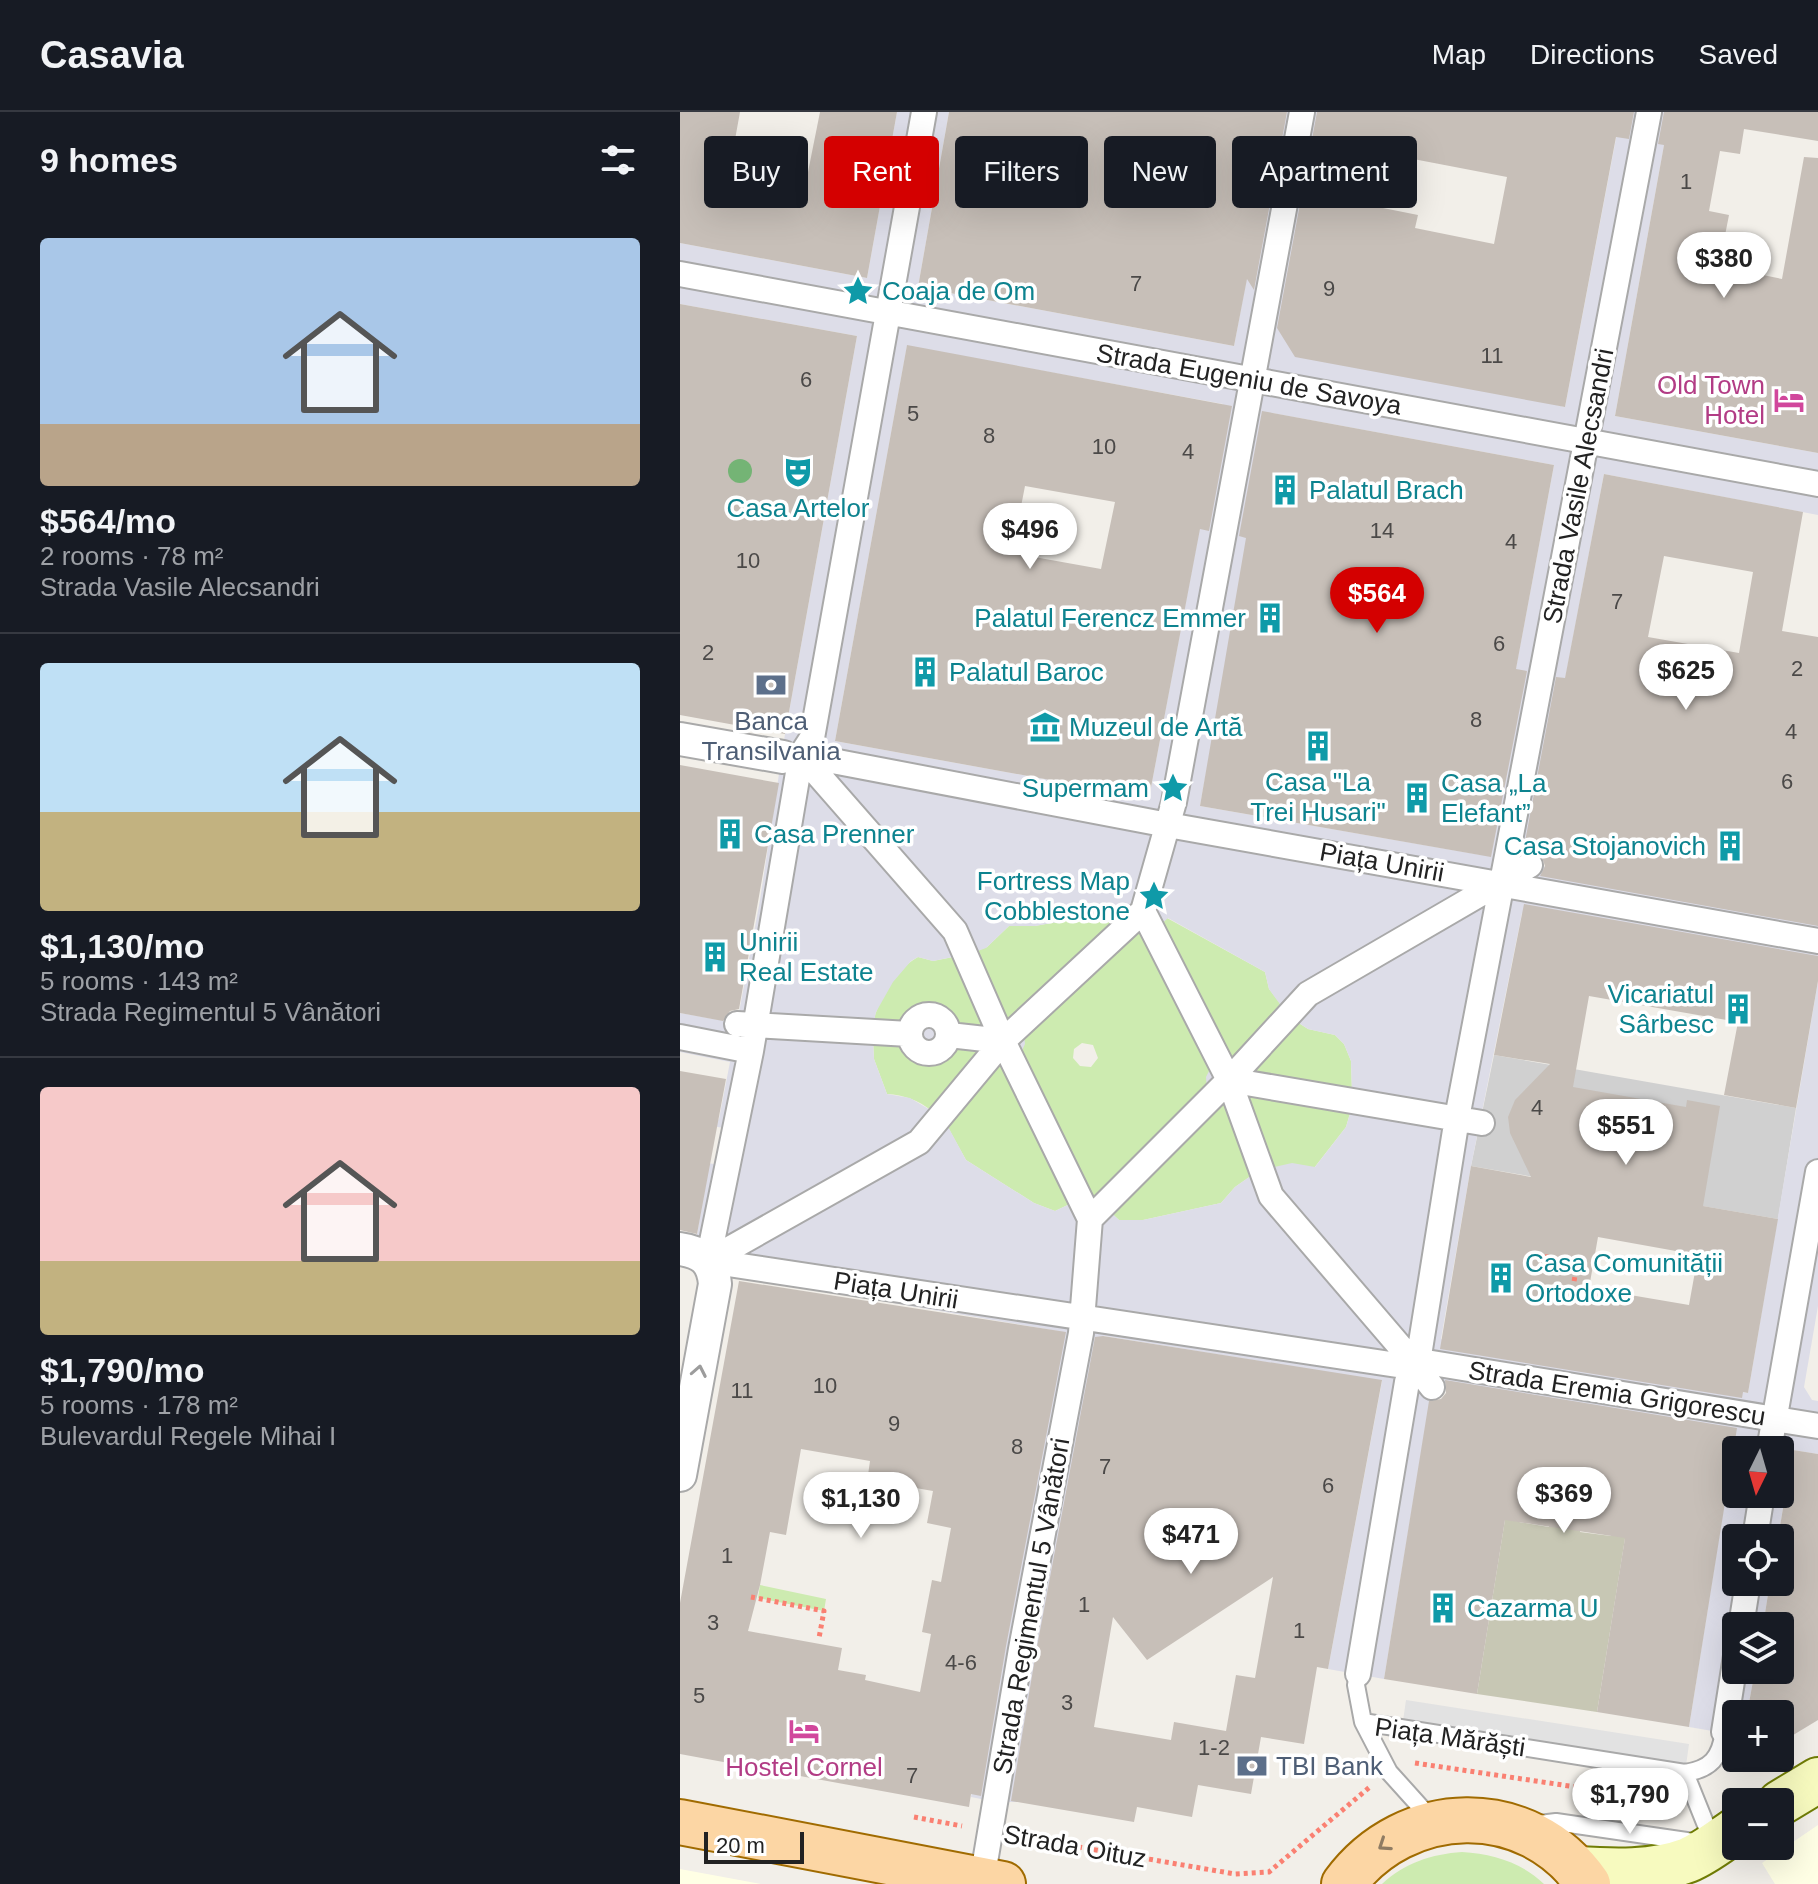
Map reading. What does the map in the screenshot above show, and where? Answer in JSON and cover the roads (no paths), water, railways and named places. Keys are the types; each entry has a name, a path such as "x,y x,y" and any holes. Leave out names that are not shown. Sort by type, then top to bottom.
{"main road":[{"path":"1794,1795 1818,1780"},
{"path":"1344,1884 1366,1858 1385,1844 1435,1823 1474,1820 1511,1827 1546,1843 1582,1876 1640,1869 1700,1845"},
{"name":"Strada Oituz","path":"680,1822 992,1882"}],"street":[{"path":"680,1475 715,1288 700,1258 751,1051 746,1024 792,756 812,738 924,112"},
{"path":"700,1258 919,1142 1003,1041 1143,911 1171,813 1302,112"},
{"name":"Strada Vasile Alecsandri","path":"1503,872 1649,112"},
{"name":"Strada Eugeniu de Savoya","path":"680,274 1818,484"},
{"path":"680,739 792,756 955,931 1003,1041 1090,1219 1082,1326"},
{"name":"Piața Unirii","path":"792,756 1171,813 1503,872 1535,890 1818,941"},
{"name":"Piața Unirii","path":"1090,1219 1229,1080 1308,994 1503,872 1530,865"},
{"path":"1424,1377 1457,1118 1503,872"},
{"path":"1143,911 1229,1080 1271,1196 1424,1377"},
{"path":"746,1024 909,1034 914,1046 925,1053 943,1048 949,1035 1003,1041"},
{"path":"680,1037 751,1051"},
{"path":"1229,1080 1482,1123"},
{"path":"1772,1436 1818,1172"},
{"name":"Piața Unirii","path":"700,1258 1082,1326 1424,1377"},
{"name":"Strada Regimentul 5 Vânători","path":"992,1882 990,1832 1082,1326"},
{"name":"Strada Eremia Grigorescu","path":"1424,1377 1426,1362 1437,1363 1818,1426"},
{"path":"1358,1674 1407,1382 1410,1372 1424,1377"}],"lane":[{"path":"1358,1674 1356,1685 1363,1722"},
{"name":"Piața Mărăști","path":"1363,1722 1389,1772 1435,1823"},
{"name":"Piața Mărăști","path":"1363,1722 1685,1773"},
{"path":"1511,1827 1556,1822 1700,1845 1685,1773 1698,1771 1717,1759 1722,1744"}],"place":[{"name":"Coaja de Om","path":"858,291"},
{"name":"Old Town Hotel","path":"1789,400"},
{"name":"Casa Artelor","path":"798,472"},
{"name":"Palatul Brach","path":"1285,490"},
{"name":"Palatul Ferencz Emmer","path":"1270,618"},
{"name":"Palatul Baroc","path":"925,672"},
{"name":"Banca Transilvania","path":"771,685"},
{"name":"Muzeul de Artă","path":"1045,727"},
{"name":"Casa \"La Trei Husari\"","path":"1318,746"},
{"name":"Supermam","path":"1173,788"},
{"name":"Casa „La Elefant”","path":"1417,798"},
{"name":"Casa Prenner","path":"730,834"},
{"name":"Casa Stojanovich","path":"1730,846"},
{"name":"Fortress Map Cobblestone","path":"1154,896"},
{"name":"Unirii Real Estate","path":"715,957"},
{"name":"Vicariatul Sârbesc","path":"1738,1009"},
{"name":"Casa Comunității Ortodoxe","path":"1501,1278"},
{"name":"Cazarma U","path":"1443,1608"},
{"name":"Hostel Cornel","path":"804,1731"},
{"name":"TBI Bank","path":"1252,1766"}]}
